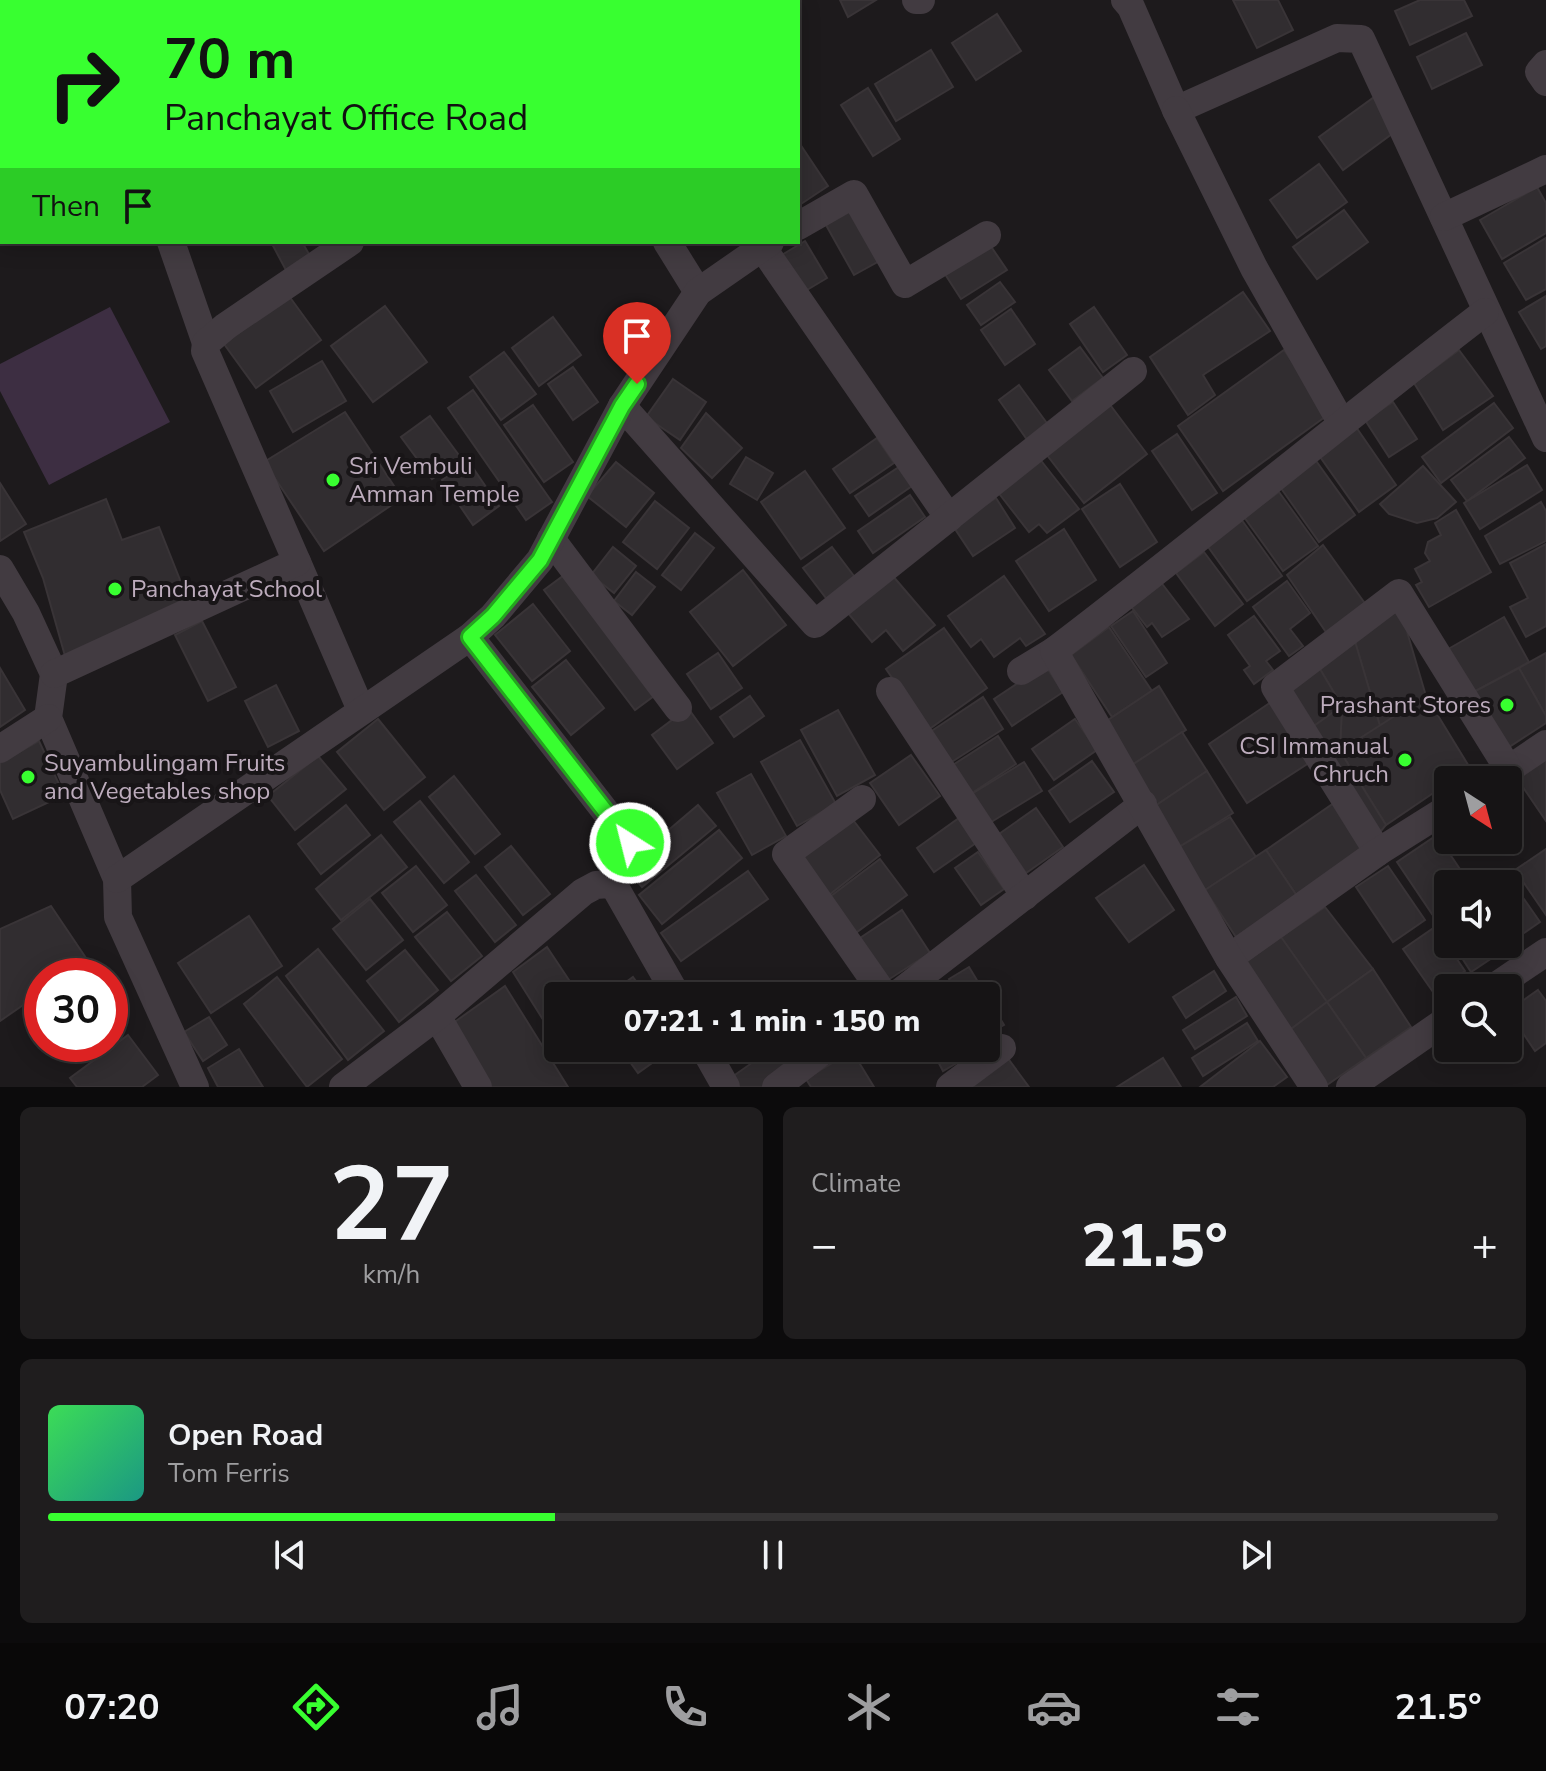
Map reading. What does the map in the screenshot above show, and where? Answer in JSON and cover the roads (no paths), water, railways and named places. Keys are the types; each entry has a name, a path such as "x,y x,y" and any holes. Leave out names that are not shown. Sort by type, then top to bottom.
{"street":[{"path":"1125,0 1254,268 1341,422"},
{"path":"1176,110 1337,38 1361,39 1546,438"},
{"path":"1546,64 1539,72 1546,82"},
{"path":"1444,217 1546,169"},
{"path":"800,225 854,194 905,284 987,235"},
{"path":"172,244 206,347 361,710"},
{"path":"206,347 226,326 347,244"},
{"path":"668,244 698,292"},
{"path":"117,879 470,637 493,616 540,560 622,406 698,292 766,244 949,518"},
{"path":"1021,671 1054,651 1200,539 1341,422 1485,312"},
{"path":"622,406 815,624 1133,371"},
{"path":"551,539 678,708"},
{"path":"54,674 297,562"},
{"path":"0,569 26,613 54,674 48,718 117,879 118,917 188,1084"},
{"path":"1378,852 1275,687 1399,593 1496,766"},
{"path":"470,637 630,843 622,865 609,884"},
{"path":"1054,651 1229,958 1314,1087"},
{"path":"890,691 1025,896"},
{"path":"0,749 48,718"},
{"path":"1514,766 1546,744"},
{"path":"862,799 786,854 875,982"},
{"path":"913,982 1143,804"},
{"path":"1229,958 1378,852 1434,817"},
{"path":"343,1087 437,1016 583,892 596,885 609,884 616,889 669,982"},
{"path":"1514,974 1546,952"},
{"path":"437,1016 478,1087"},
{"path":"1350,1087 1434,1029"},
{"path":"950,1087 1002,1048"},
{"path":"712,1062 726,1087"},
{"path":"776,1087 809,1062"}],"place":[{"name":"Sri Vembuli Amman Temple","path":"333,480"},
{"name":"Panchayat School","path":"115,589"},
{"name":"Prashant Stores","path":"1507,705"},
{"name":"CSI Immanual Chruch","path":"1405,760"},
{"name":"Suyambulingam Fruits and Vegetables shop","path":"28,777"}]}
